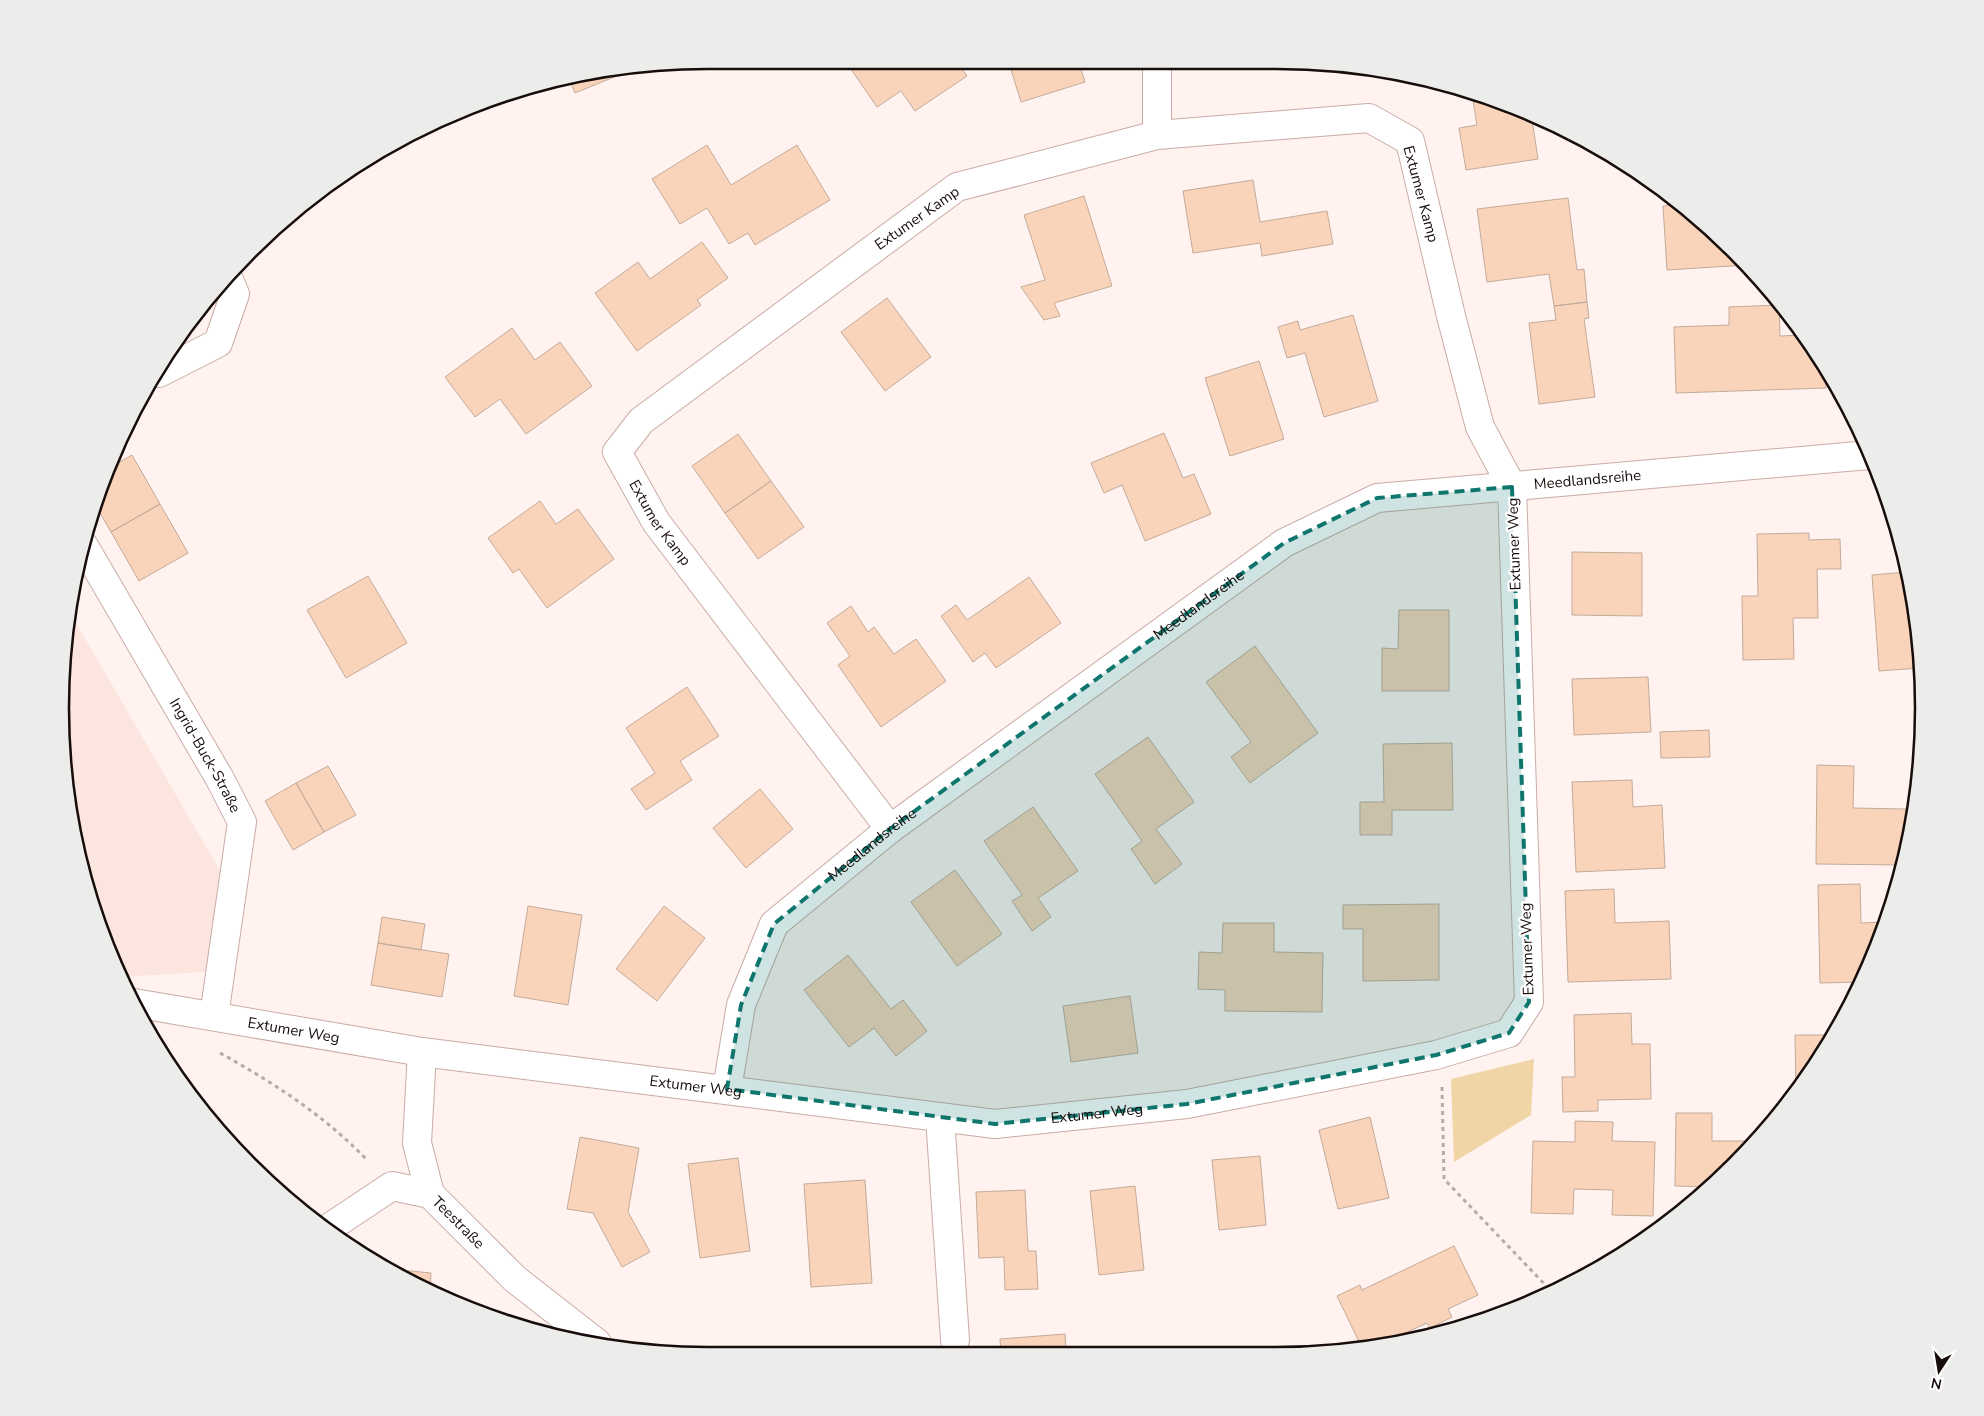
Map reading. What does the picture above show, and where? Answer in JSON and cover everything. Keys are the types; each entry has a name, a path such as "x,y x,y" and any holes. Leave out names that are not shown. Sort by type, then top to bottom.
{"street":[{"path":"1156,134 1157,69"},
{"name":"Extumer Kamp","path":"890,830 656,522 617,452 641,421 957,187 1156,134 1369,118 1410,141 1451,316 1480,427 1512,487"},
{"path":"165,370 218,343 235,294 231,283"},
{"name":"Meedlandsreihe","path":"727,1089 741,1005 774,924 890,830 1284,543 1377,498 1863,455"},
{"name":"Extumer Weg","path":"142,1004 422,1052 994,1124 1187,1104 1441,1054 1509,1033 1529,1002 1512,487"},
{"name":"Ingrid-Buck-Straße","path":"88,553 220,779 242,822 214,1016"},
{"name":"Teestraße","path":"422,1052 417,1143 430,1194 515,1279 588,1336"},
{"path":"940,1117 955,1340"},
{"path":"333,1225 392,1186 430,1194"}],"path":[{"path":"214,1050 290,1095 349,1141 392,1186"},
{"path":"1441,1054 1444,1180 1547,1287"}],"highlighted area":[{"path":"1512,487 1529,1002 1509,1033 1436,1055 1187,1104 995,1124 727,1089 741,1005 774,924 890,829 1284,543 1377,498"}],"shaded area":[{"path":"75,621 244,912 217,971 128,977 117,953 91,873 81,833 74,791 70,750 69,708 70,666"},
{"path":"1534,1059 1531,1115 1454,1162 1451,1079"}],"building":[{"path":"851,69 962,69 967,76 915,111 901,91 877,107"},
{"path":"1011,69 1081,69 1085,82 1021,102"},
{"path":"619,75 575,93 571,84"},
{"path":"1473,101 1532,122 1538,159 1466,170 1459,128 1477,125"},
{"path":"707,145 731,185 797,145 830,200 755,245 748,233 729,244 707,208 680,224 652,179"},
{"path":"1253,180 1260,222 1327,211 1333,244 1262,256 1260,243 1193,253 1183,191"},
{"path":"1084,196 1112,286 1054,303 1060,316 1044,320 1021,287 1045,280 1024,215"},
{"path":"1568,198 1577,270 1584,269 1587,302 1554,306 1549,274 1487,282 1477,209"},
{"path":"1670,205 1697,227 1737,266 1667,270 1663,206"},
{"path":"702,242 728,278 697,300 701,305 637,351 595,293 638,262 650,279"},
{"path":"887,298 931,357 885,391 841,332"},
{"path":"1587,302 1589,318 1584,319 1595,397 1539,404 1529,323 1556,320 1554,306"},
{"path":"1772,305 1779,314 1780,336 1795,335 1826,381 1826,388 1676,393 1674,327 1729,325 1729,307"},
{"path":"1353,315 1378,401 1324,417 1305,353 1287,358 1278,327 1298,321 1300,330"},
{"path":"512,328 535,360 560,342 592,386 526,434 500,399 475,417 445,377"},
{"path":"1259,361 1284,439 1230,456 1205,378"},
{"path":"1164,433 1183,478 1194,474 1211,514 1145,541 1122,485 1104,493 1091,463"},
{"path":"738,434 771,481 725,513 692,466"},
{"path":"132,455 160,504 111,532 100,513 117,463"},
{"path":"771,481 804,527 758,559 725,513"},
{"path":"540,501 556,524 578,509 614,559 547,608 519,569 513,573 488,538"},
{"path":"160,504 188,553 139,581 111,532"},
{"path":"1809,533 1809,540 1840,539 1841,569 1817,569 1818,618 1793,618 1794,659 1743,660 1742,596 1758,596 1757,534"},
{"path":"1572,552 1642,553 1642,616 1572,615"},
{"path":"1900,573 1910,625 1914,668 1879,671 1872,575"},
{"path":"368,576 407,643 346,678 307,610"},
{"path":"1029,577 1061,623 996,668 985,653 973,662 941,616 956,605 967,620"},
{"path":"851,606 868,632 874,627 894,654 916,639 946,681 881,727 838,665 850,656 827,623"},
{"path":"1399,610 1449,610 1449,691 1382,691 1382,648 1398,649"},
{"path":"1255,646 1318,733 1250,783 1231,757 1251,742 1206,682"},
{"path":"1648,677 1651,732 1574,735 1572,679"},
{"path":"687,687 719,736 680,761 692,780 646,810 631,789 655,773 626,728"},
{"path":"1709,730 1710,757 1661,758 1660,732"},
{"path":"1148,737 1194,802 1156,829 1182,864 1155,884 1131,849 1142,841 1095,774"},
{"path":"1452,743 1453,810 1392,810 1392,835 1360,835 1360,802 1384,802 1383,744"},
{"path":"1817,765 1854,766 1853,808 1906,809 1903,833 1895,865 1816,864"},
{"path":"328,766 356,815 324,832 296,783"},
{"path":"1632,780 1633,807 1662,805 1665,868 1576,872 1572,782"},
{"path":"296,783 324,832 293,850 265,801"},
{"path":"760,789 793,829 746,868 713,828"},
{"path":"1033,807 1078,871 1038,898 1051,917 1032,931 1012,901 1022,895 984,841"},
{"path":"955,870 1002,934 957,966 911,902"},
{"path":"1860,884 1861,923 1878,922 1867,953 1853,982 1820,983 1818,885"},
{"path":"1614,889 1615,923 1669,921 1671,979 1568,982 1565,891"},
{"path":"1439,904 1439,980 1363,981 1363,929 1343,929 1343,905"},
{"path":"528,906 582,915 568,1005 514,996"},
{"path":"664,906 705,938 657,1001 616,969"},
{"path":"382,917 425,924 421,950 378,943"},
{"path":"1223,923 1274,923 1274,952 1323,953 1322,1012 1225,1011 1225,990 1198,989 1199,952 1222,953"},
{"path":"378,943 449,954 442,997 371,985"},
{"path":"848,955 891,1009 903,1000 927,1031 896,1056 874,1028 849,1047 804,990"},
{"path":"1130,996 1138,1053 1071,1062 1063,1006"},
{"path":"1631,1013 1632,1044 1650,1044 1651,1099 1598,1100 1598,1111 1563,1112 1562,1077 1575,1077 1574,1015"},
{"path":"1795,1035 1826,1035 1808,1063 1796,1080"},
{"path":"1676,1113 1712,1113 1712,1141 1746,1141 1699,1187 1675,1186"},
{"path":"1370,1117 1389,1198 1338,1209 1319,1130"},
{"path":"1575,1121 1613,1122 1612,1141 1655,1142 1653,1216 1612,1215 1613,1190 1574,1189 1573,1214 1531,1213 1533,1141 1575,1142"},
{"path":"580,1137 639,1148 628,1212 650,1252 622,1267 593,1213 567,1209"},
{"path":"1260,1156 1266,1225 1219,1230 1212,1160"},
{"path":"738,1158 750,1251 700,1258 688,1164"},
{"path":"865,1180 872,1283 811,1287 804,1184"},
{"path":"1135,1186 1144,1270 1099,1275 1090,1191"},
{"path":"1025,1190 1028,1251 1036,1251 1038,1289 1005,1290 1004,1257 979,1258 976,1192"},
{"path":"1454,1246 1478,1295 1448,1309 1452,1317 1431,1328 1427,1323 1401,1335 1359,1342 1337,1296 1360,1285 1362,1290"},
{"path":"404,1270 431,1273 430,1284"},
{"path":"1065,1334 1066,1347 1001,1347 1000,1339"}]}
